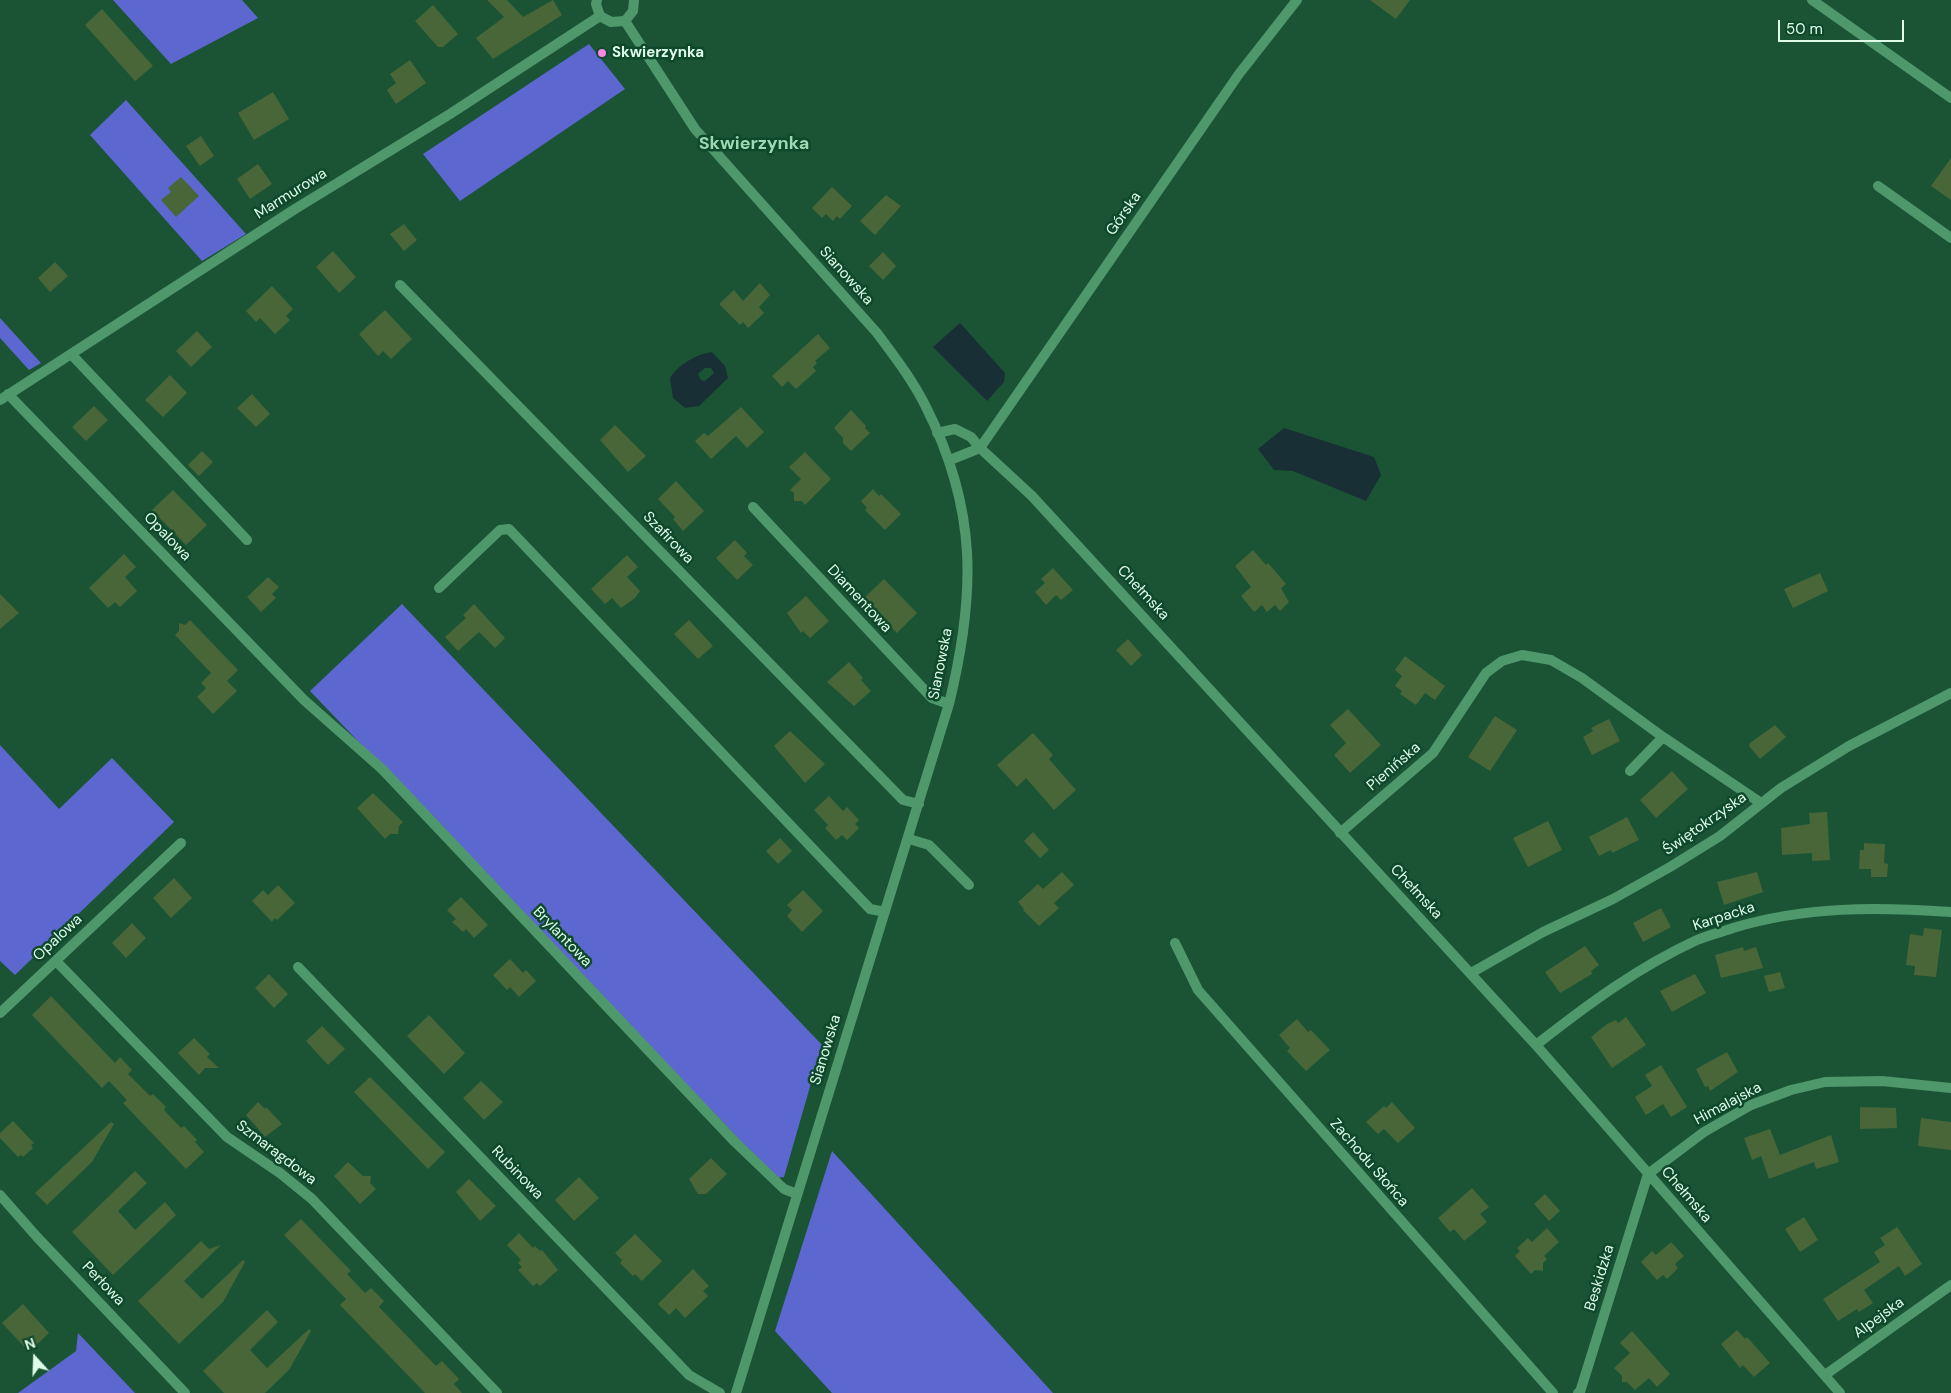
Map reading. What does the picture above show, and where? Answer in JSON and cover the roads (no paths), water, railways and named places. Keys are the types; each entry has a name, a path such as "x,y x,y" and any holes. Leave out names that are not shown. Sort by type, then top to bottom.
{"street":[{"path":"597,0 596,4 600,16 611,22 625,21 634,11 634,0"},
{"name":"Górska","path":"980,448 1239,74 1297,0"},
{"path":"1812,0 1951,98"},
{"name":"Marmurowa","path":"4,397 295,209 450,114 600,16"},
{"name":"Sianowska","path":"625,21 695,129 877,333 903,368 925,405 950,460 962,502 968,553 967,605 959,661 949,704 909,839 736,1393"},
{"path":"1878,186 1951,238"},
{"name":"Szafirowa","path":"400,285 902,800 919,804"},
{"path":"71,354 248,540"},
{"name":"Opalowa","path":"4,397 304,700"},
{"name":"Chełmska","path":"937,433 955,429 971,437 980,448 1052,517 1536,1045 1840,1393"},
{"path":"950,460 980,448"},
{"name":"Diamentowa","path":"753,507 932,698 949,704"},
{"path":"439,588 500,530 509,528 870,909 885,912"},
{"name":"Pienińska","path":"1340,833 1433,753 1486,674 1502,661 1522,655 1551,660 1582,678 1663,737"},
{"name":"Świętokrzyska","path":"1471,973 1543,932 1613,899 1670,867 1720,836 1781,788 1849,746 1951,693"},
{"name":"Brylantowa","path":"304,700 382,769 735,1142 784,1189 797,1194"},
{"path":"1630,771 1663,737 1761,803"},
{"path":"909,839 929,845 969,885"},
{"name":"Opalowa","path":"0,1013 181,843"},
{"name":"Karpacka","path":"1536,1045 1597,997 1645,967 1699,939 1759,921 1821,910 1895,908 1951,912"},
{"name":"Zachodu Słońca","path":"1175,943 1198,990 1553,1393"},
{"name":"Szmaragdowa","path":"56,961 227,1136 280,1173 312,1199 497,1393"},
{"name":"Rubinowa","path":"298,967 689,1375 720,1393"},
{"name":"Himalajska","path":"1648,1174 1704,1132 1751,1106 1791,1090 1825,1082 1882,1081 1951,1088"},
{"name":"Beskidzka","path":"1579,1392 1648,1174"},
{"name":"Perłowa","path":"0,1195 37,1237 185,1393"},
{"name":"Alpejska","path":"1825,1375 1951,1285"}],"water":[{"path":"960,323 1005,373 1004,382 987,401 933,347"},
{"path":"712,352 725,366 728,378 699,406 685,408 673,398 670,378 683,365 706,353","holes":["705,368 711,368 714,373 705,381 701,380 698,374"]},
{"path":"1284,428 1374,457 1381,475 1366,501 1293,471 1274,470 1258,449"}],"place":[{"name":"Skwierzynka","path":"602,53"}],"district":[{"name":"Skwierzynka","path":"754,144"}]}
